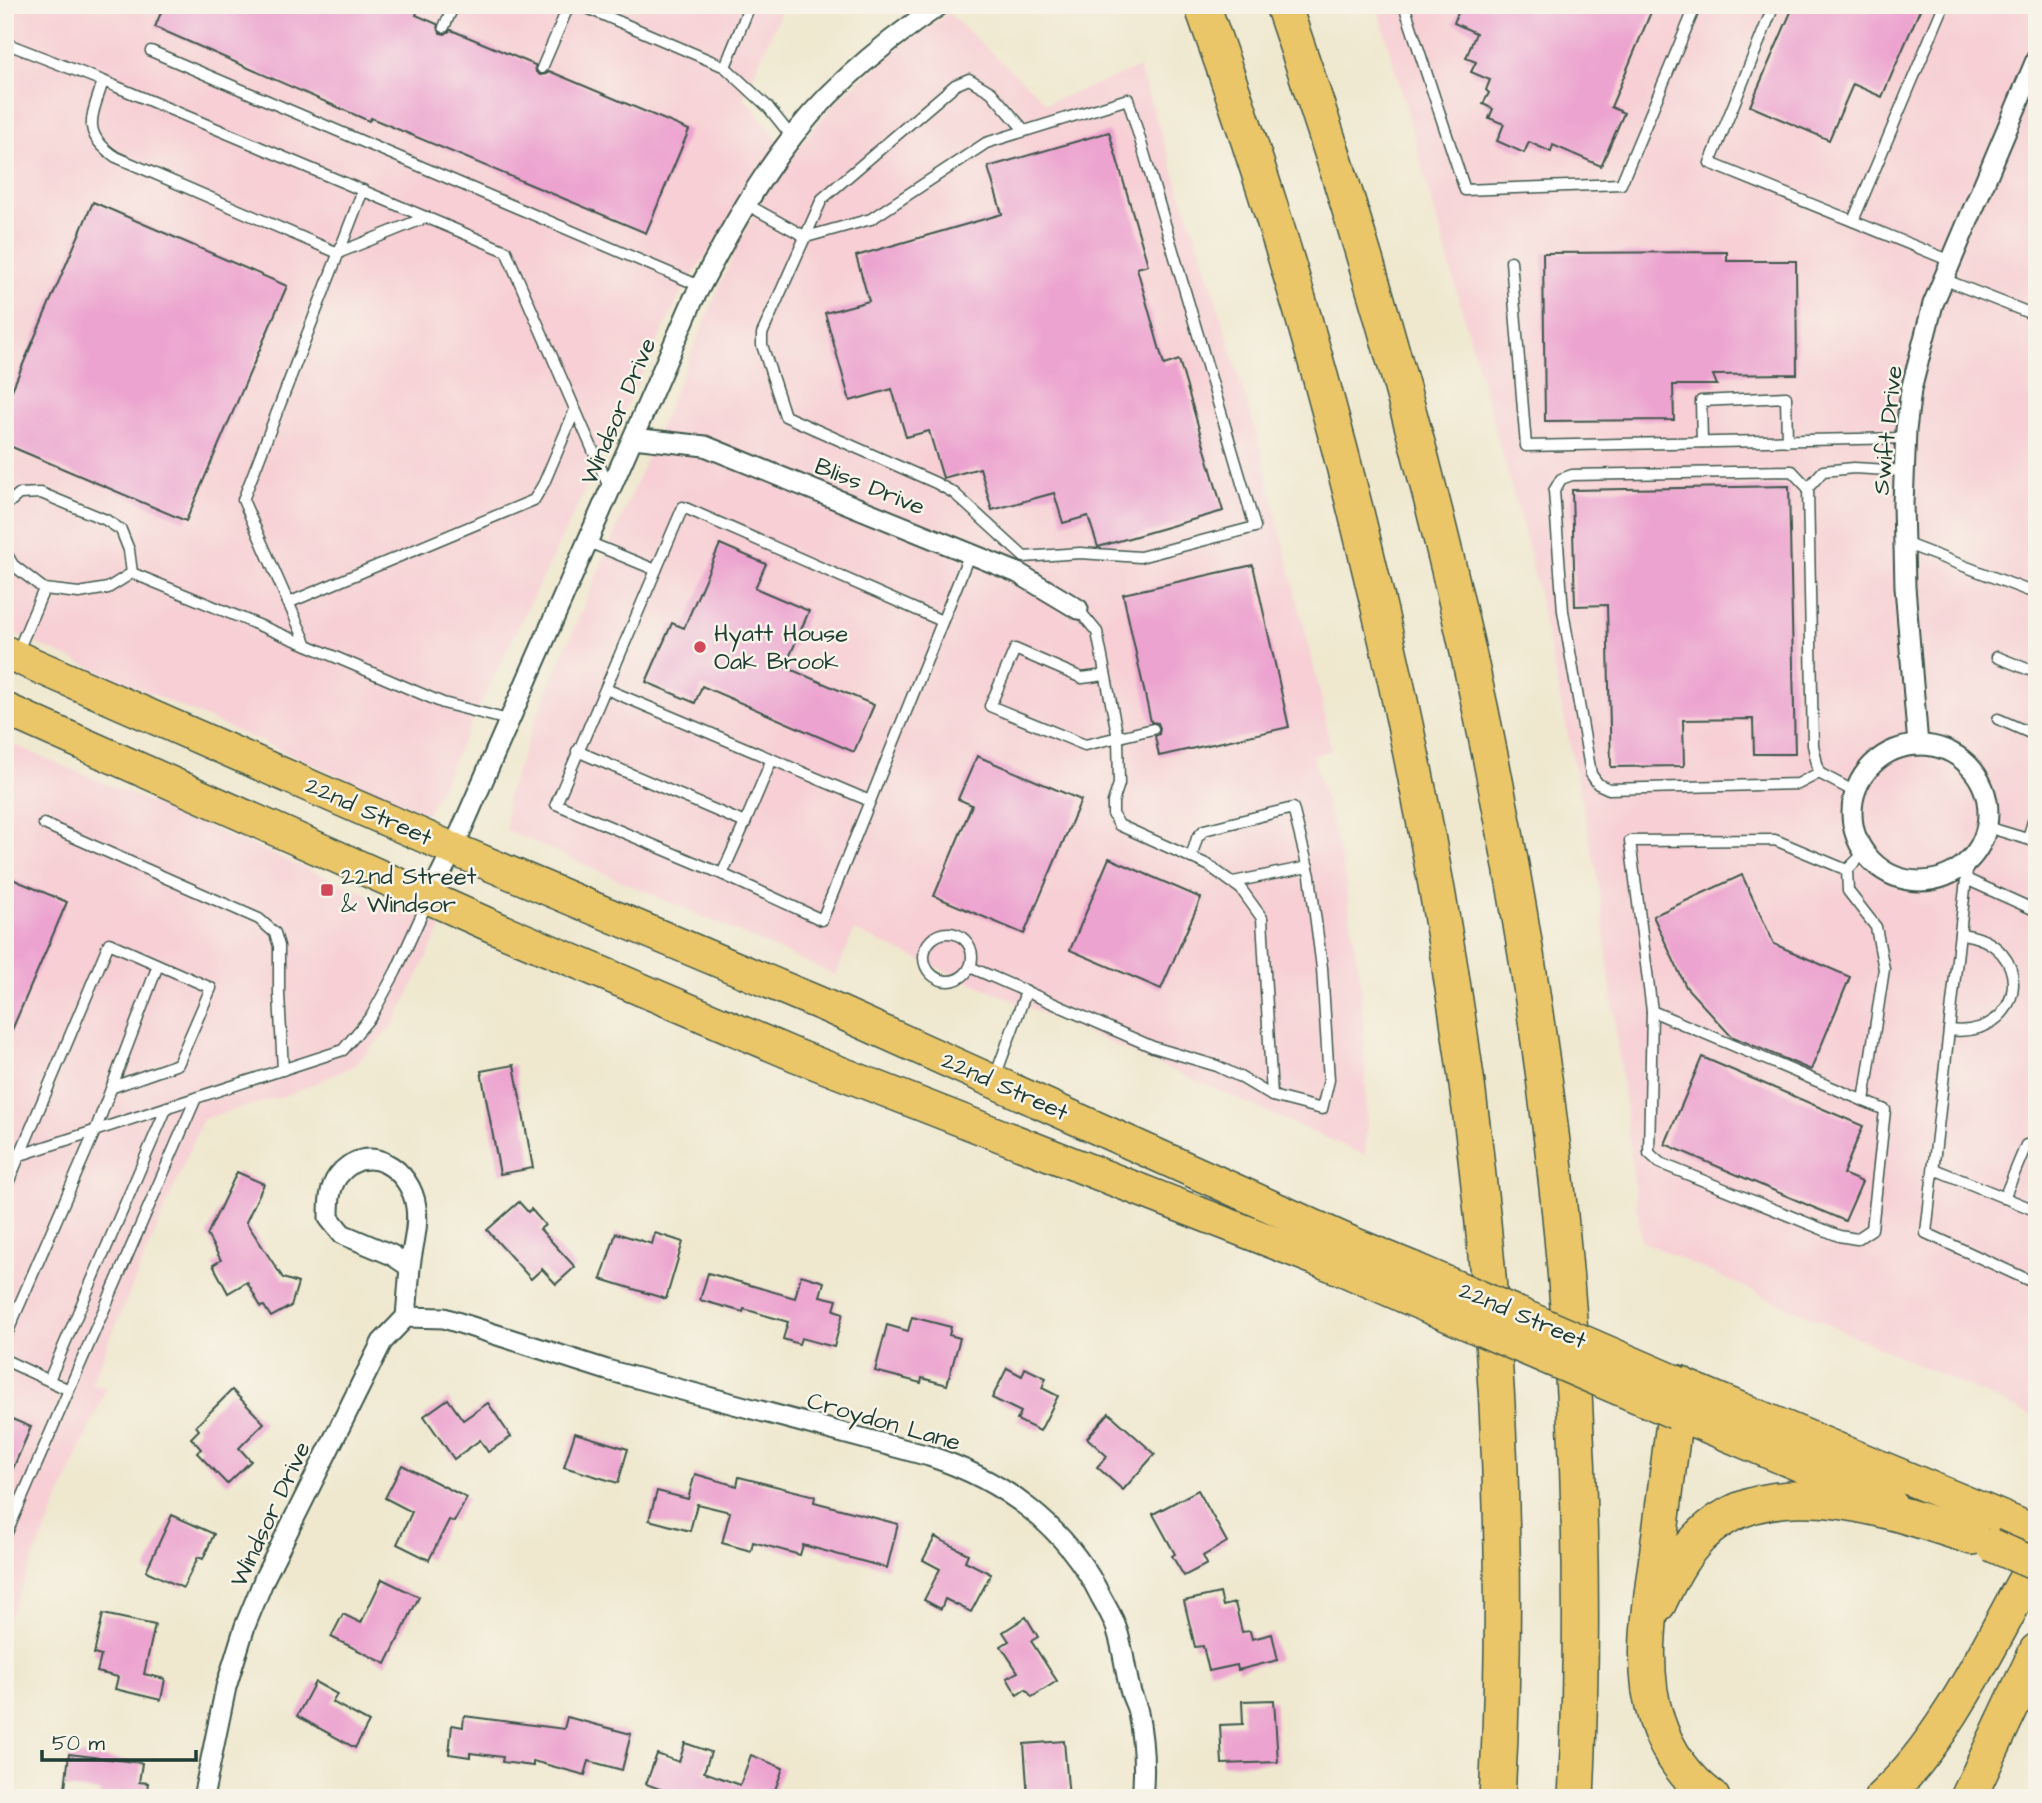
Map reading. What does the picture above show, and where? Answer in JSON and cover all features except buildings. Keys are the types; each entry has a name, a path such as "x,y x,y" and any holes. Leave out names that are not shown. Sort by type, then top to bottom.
{"highway":[{"path":"1202,5 1306,323 1349,482 1405,727 1454,995 1475,1140 1496,1374 1501,1565 1497,1798"},
{"path":"1283,5 1381,309 1425,473 1476,693 1523,940 1555,1173 1576,1425 1580,1540 1576,1798"},
{"path":"1677,1398 1649,1623 1651,1696 1657,1722 1672,1753 1694,1784 1712,1798"},
{"path":"1649,1623 1665,1589 1700,1536 1723,1518 1750,1505 1784,1499 1836,1501 1989,1534"},
{"path":"1882,1798 1909,1771 1940,1728 2037,1559"},
{"path":"2005,1719 2037,1636"},
{"path":"1968,1798 2037,1651"}],"main road":[{"name":"22nd Street","path":"10,654 453,849 814,1001 993,1081 1352,1243 1408,1282"},
{"name":"22nd Street","path":"5,709 430,896 492,926 795,1055 1318,1260 1408,1282 1989,1534"},
{"path":"1989,1534 2037,1532"},
{"path":"1989,1534 2037,1565"}],"street":[{"name":"Windsor Drive","path":"430,896 700,286 746,204 792,137 828,97 883,46 940,5"},
{"name":"Swift Drive","path":"1918,745 1904,543 1906,438 1911,390 1920,346 1933,304 2037,58"},
{"name":"Bliss Drive","path":"633,438 705,446 970,553 1021,565 1078,609"},
{"path":"1918,745 1938,747 1957,756 1972,769 1983,787 1988,807 1987,827 1967,871 1926,881 1902,879 1881,869 1864,853 1853,824 1852,807 1855,792 1864,773 1879,758 1897,749 1918,745"},
{"path":"406,1317 416,1234 416,1207 408,1182 397,1168 383,1161 368,1160 351,1164 337,1177 329,1198 329,1218 342,1234 392,1255 410,1267"},
{"name":"Windsor Drive","path":"204,1798 226,1687 245,1626 265,1577 382,1342 406,1317"},
{"name":"Croydon Lane","path":"406,1317 444,1318 607,1370 929,1456 999,1486 1034,1511 1059,1535 1096,1586 1117,1628 1131,1692 1138,1711 1144,1784 1142,1798"}],"lane":[{"path":"444,27 454,5"},
{"path":"542,68 569,5"},
{"path":"580,5 724,67 768,107 792,137"},
{"path":"724,67 750,5"},
{"path":"1404,5 1465,190 1621,184 1696,5"},
{"path":"1774,5 1710,163 1951,261"},
{"path":"1853,221 1944,5"},
{"path":"5,43 103,81 506,251 611,490"},
{"path":"151,51 700,286"},
{"path":"746,204 806,237 871,219 986,143 1025,131 1128,99 1255,527 1140,557 1080,553 1021,565 954,493 785,416 762,345 762,334 806,237 821,199 954,85 969,79 991,92 1025,131"},
{"path":"103,81 90,122 96,141 102,147 117,157 338,253 427,217"},
{"path":"307,645 243,500 363,190"},
{"path":"1511,261 1526,446 1906,438"},
{"path":"1943,279 2037,316"},
{"path":"1702,442 1701,401 1786,397 1787,440"},
{"path":"288,603 534,500 575,410"},
{"path":"1808,488 1823,471 1854,468 1905,471"},
{"path":"1819,773 1798,784 1609,789 1598,784 1591,774 1563,611 1554,491 1561,478 1572,475 1793,471 1808,488 1812,745 1819,773 1855,792"},
{"path":"5,506 19,494 41,493 106,520 121,530 129,550 132,573"},
{"path":"942,621 683,508 556,804 722,874 822,920 970,553"},
{"path":"588,542 656,570"},
{"path":"1904,543 2037,594"},
{"path":"5,551 13,565 44,589 79,593 108,588 132,573"},
{"path":"132,573 443,703 508,720"},
{"path":"10,654 44,589"},
{"path":"1078,609 1097,632 1118,738 1119,784 1113,802 1113,814 1119,825 1208,866 1233,882 1262,918 1272,1096"},
{"path":"1105,675 1082,677 1014,649 990,706 1085,746 1153,729"},
{"path":"1997,657 2037,673"},
{"path":"606,689 870,801"},
{"path":"1998,719 2037,736"},
{"path":"577,751 745,823"},
{"path":"722,874 772,759"},
{"path":"970,967 1153,1047 1217,1066 1272,1096 1322,1109 1329,1080 1322,968 1308,867 1293,808 1204,830 1197,838 1191,858"},
{"path":"1987,827 2032,840 2037,808"},
{"path":"44,824 259,919 275,933 279,954 283,1070"},
{"path":"1652,1011 1885,1110 1872,1229 1857,1239 1839,1236 1660,1163 1649,1153 1652,1011 1630,841 1775,840 1847,870"},
{"path":"1864,853 1847,870 1848,891 1876,927 1885,969 1864,1101"},
{"path":"1233,882 1308,867"},
{"path":"2037,911 1967,871 1926,1233 2037,1284"},
{"path":"5,1160 343,1050 378,1004 430,896"},
{"path":"945,932 962,937 972,951 970,967 958,979 941,981 934,977 924,963 925,946 930,939 945,932"},
{"path":"1949,1030 1973,1031 1994,1022 2005,1011 2013,981 2006,959 1990,942 1976,935 1960,934"},
{"path":"5,1190 109,943 211,988 178,1064 113,1087"},
{"path":"5,1338 95,1131 158,965"},
{"path":"993,1081 1026,992"},
{"path":"5,1537 196,1098"},
{"path":"49,1380 167,1107"},
{"path":"2004,1198 2026,1145 2037,1150"},
{"path":"1934,1169 2037,1211"},
{"path":"5,1360 69,1390"}],"shaded area":[{"path":"5,5 784,5 744,97 779,141 680,296 427,814 5,630"},
{"path":"1377,5 2037,5 2037,1418 1641,1241 1597,873 1528,547"},
{"path":"948,13 1047,103 1139,68 1208,272 1259,443 1321,697 1331,750 1313,756 1342,861 1361,986 1367,1116 1365,1155 854,931 835,975 506,830 507,797 538,713 736,248 777,172 834,104 888,55"},
{"path":"5,741 442,926 395,1023 354,1066 293,1093 203,1119 91,1384 107,1387 5,1626"}],"place":[{"name":"Hyatt House Oak Brook","path":"700,647"},
{"name":"22nd Street & Windsor","path":"327,890"}]}
